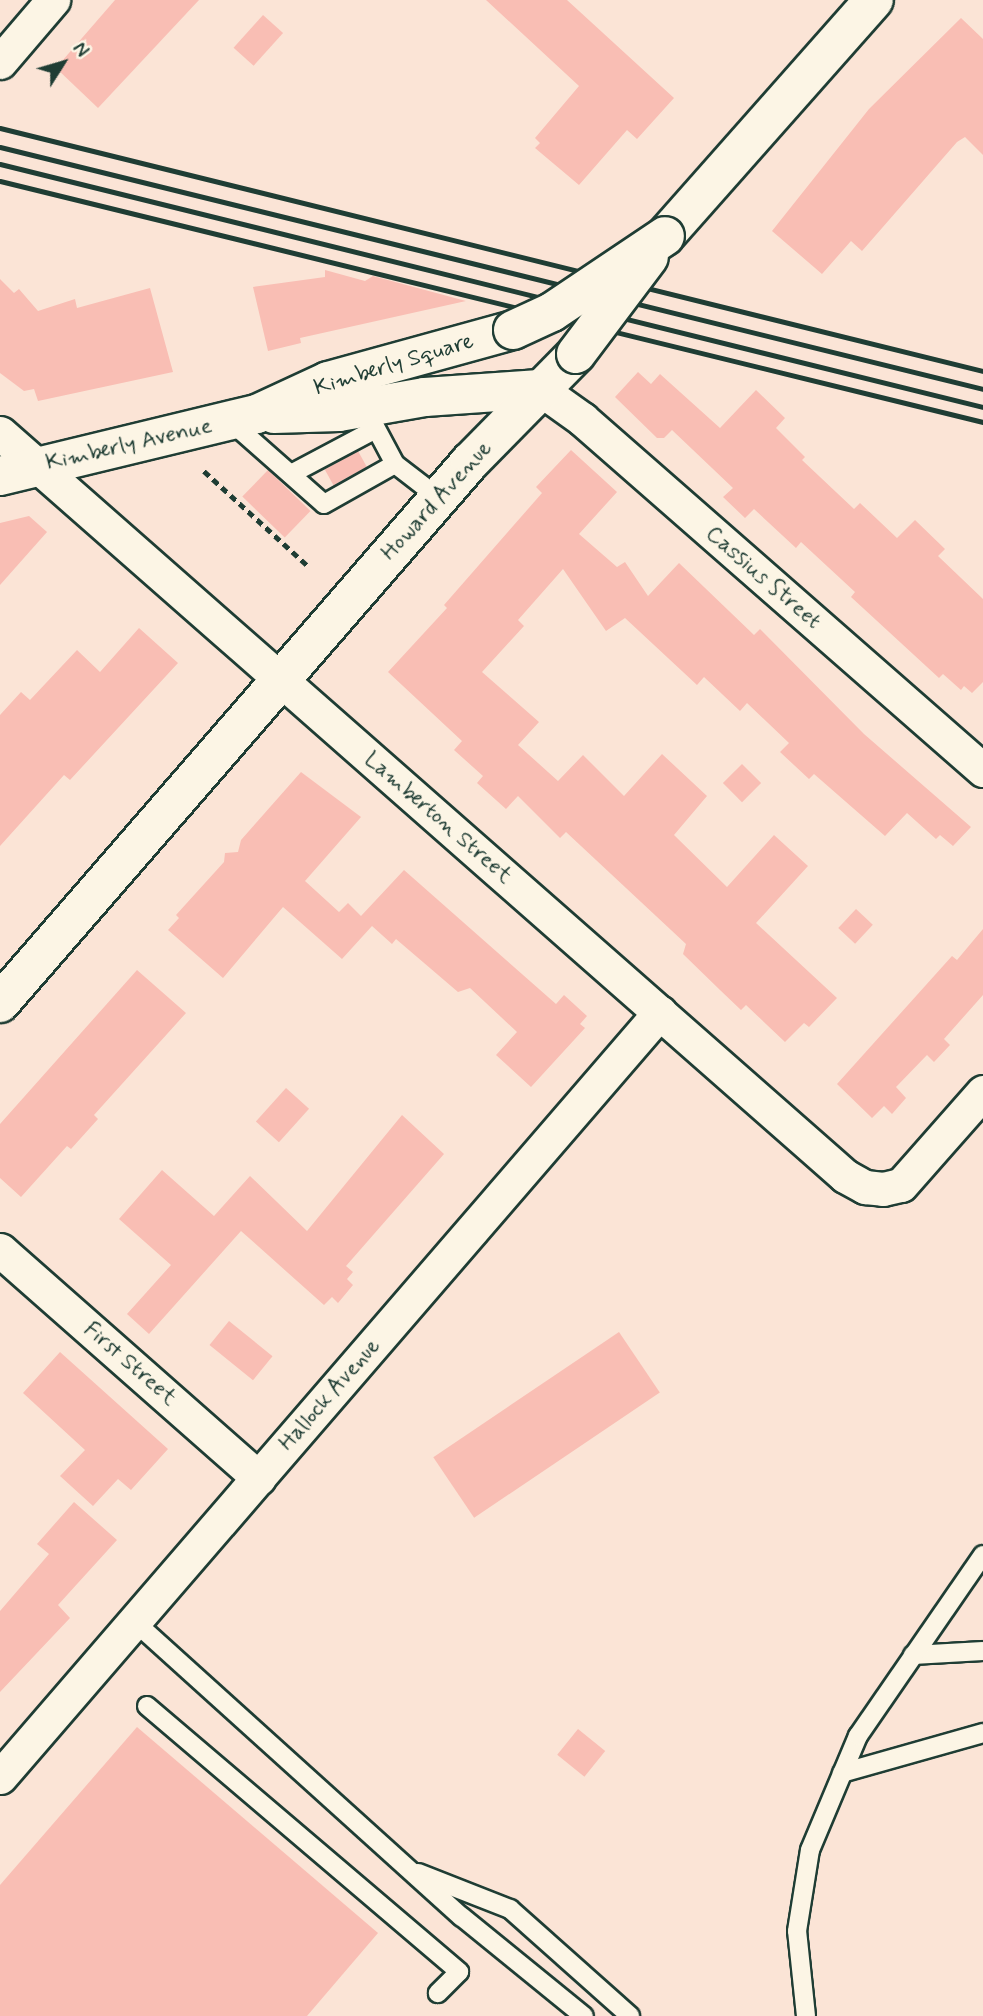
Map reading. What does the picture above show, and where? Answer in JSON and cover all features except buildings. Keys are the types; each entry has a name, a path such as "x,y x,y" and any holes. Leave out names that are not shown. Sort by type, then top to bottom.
{"main road":[{"name":"Howard Avenue","path":"0,1003 439,498 576,354 665,236 874,0"},
{"name":"Kimberly Square","path":"244,417 328,380 513,330 552,312 665,236"},
{"name":"Kimberly Square","path":"244,417 339,412 370,418 540,389"},
{"name":"Kimberly Avenue","path":"0,476 244,417"}],"street":[{"path":"0,62 53,0"},
{"name":"Cassius Street","path":"540,389 582,419 983,770"},
{"name":"Lamberton Street","path":"0,433 845,1176 883,1189 901,1185 913,1175 983,1092"},
{"name":"Hallock Avenue","path":"0,1777 660,1012"},
{"name":"First Street","path":"0,1250 259,1478"}],"lane":[{"path":"244,417 290,474 324,504 394,464"},
{"path":"290,474 370,418 394,464 439,498"},
{"path":"806,2016 797,1931 810,1850 858,1736 983,1555"},
{"path":"135,1622 408,1869 584,2016"},
{"path":"913,1655 983,1651"},
{"path":"148,1706 459,1972 438,1993"},
{"path":"842,1773 983,1733"},
{"path":"408,1869 510,1909 630,2016"}],"path":[{"path":"204,471 308,566"}],"railway":[{"path":"0,128 983,371"},
{"path":"0,147 983,389"},
{"path":"0,164 983,407"},
{"path":"0,181 983,422"}]}
